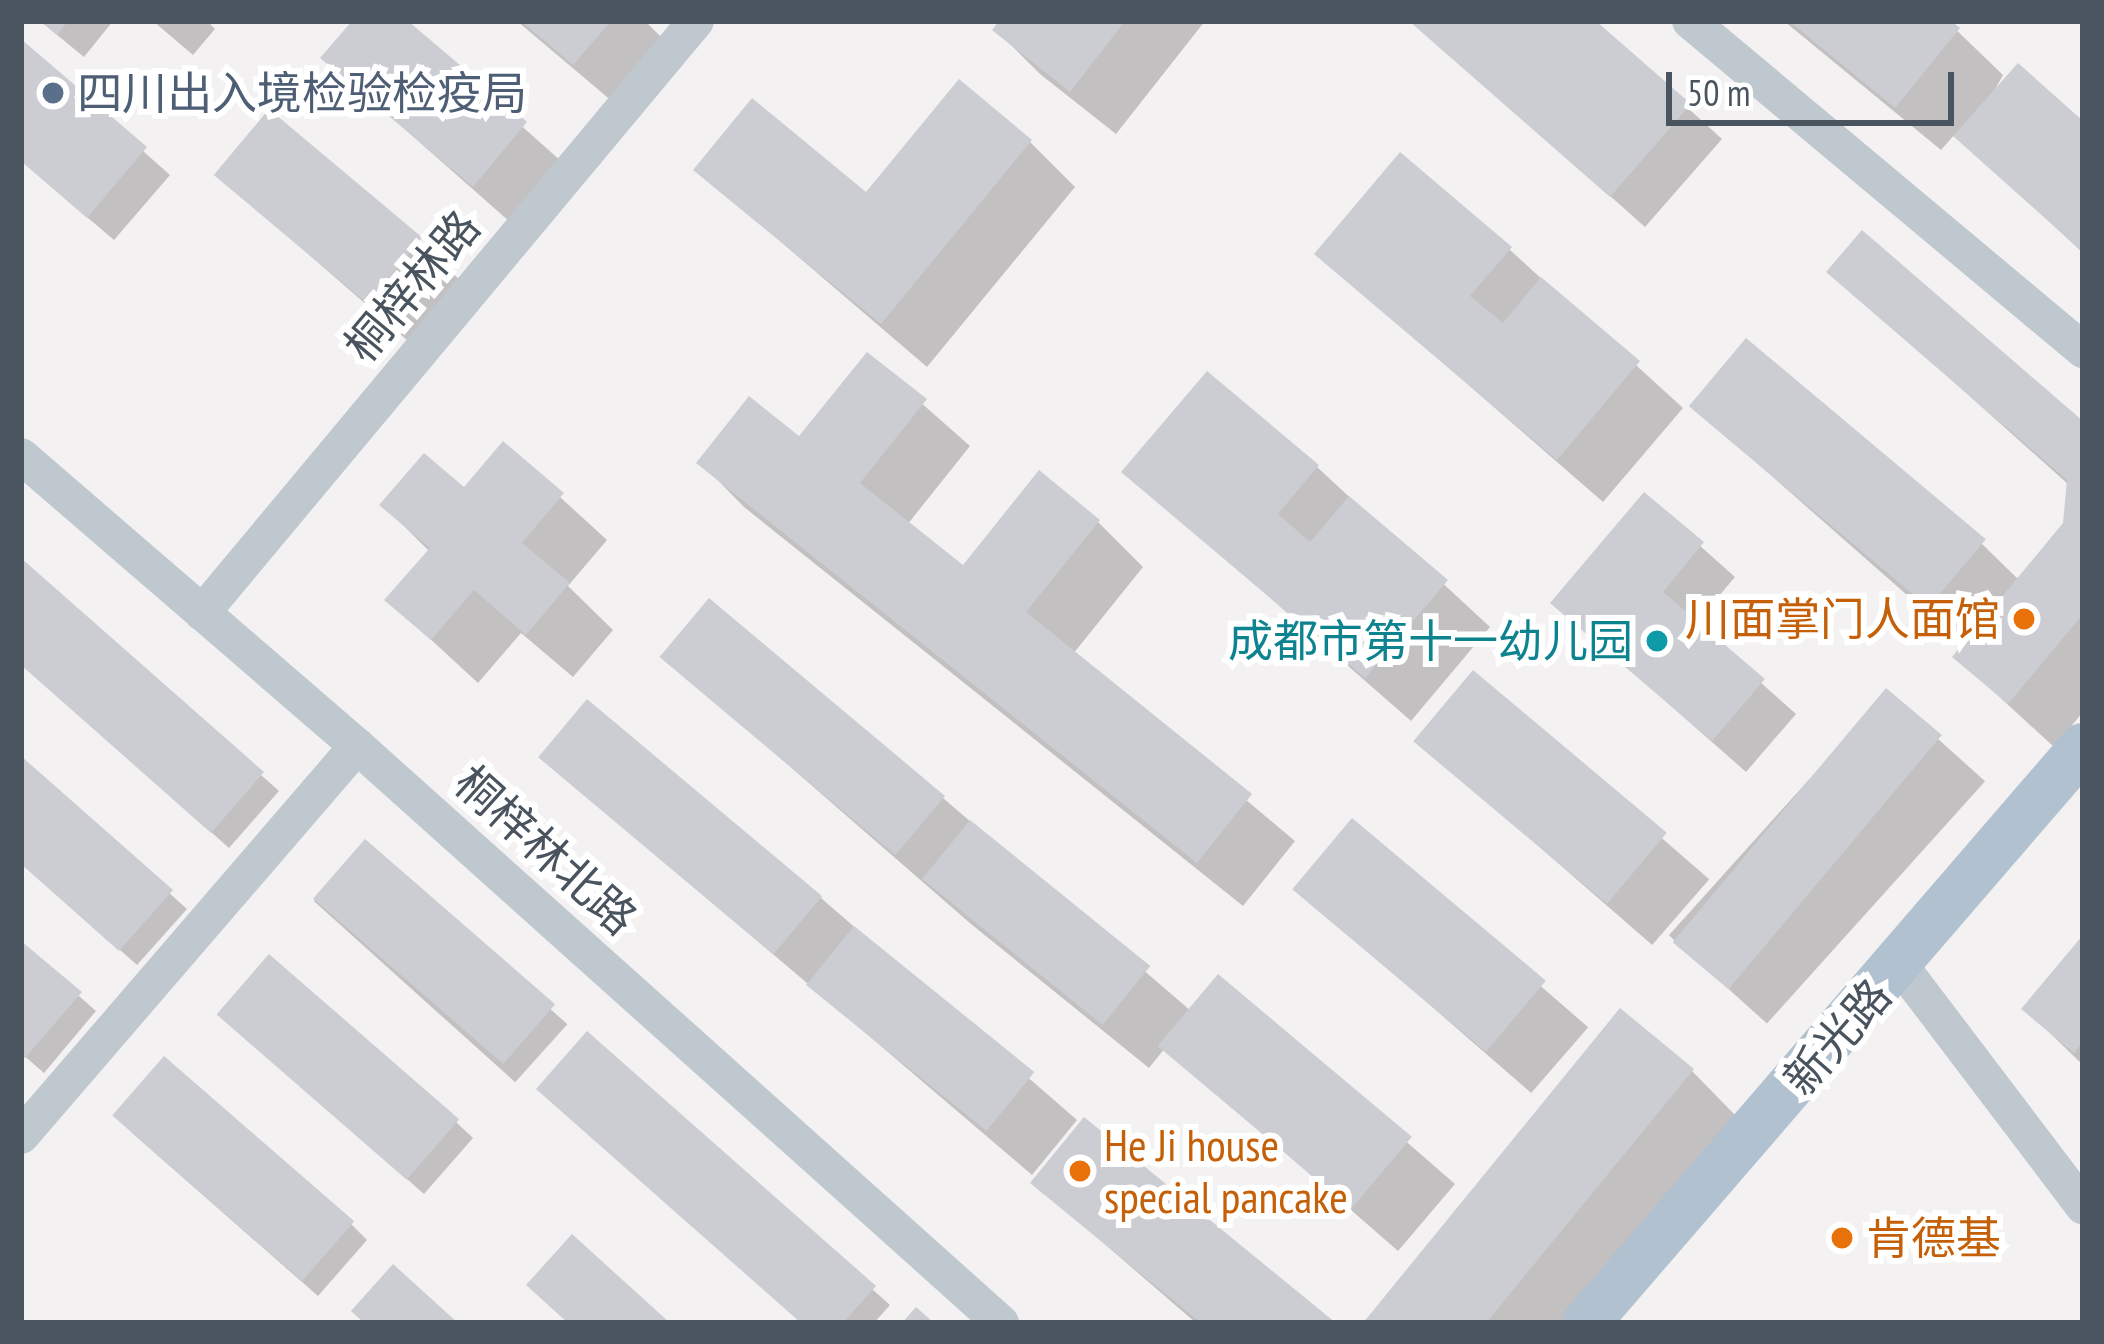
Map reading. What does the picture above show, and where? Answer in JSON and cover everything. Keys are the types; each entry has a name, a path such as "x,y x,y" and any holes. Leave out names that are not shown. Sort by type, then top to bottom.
{"main road":[{"name":"新光路","path":"1586,1323 1900,965 2083,747"}],"street":[{"name":"桐梓林路","path":"202,613 696,21"},
{"path":"1690,21 2083,350"},
{"name":"桐梓林北路","path":"21,456 358,746 1001,1323"},
{"path":"21,1136 358,746"},
{"path":"1900,965 2083,1207"}],"building":[{"path":"41,21 68,21 57,35"},
{"path":"352,21 408,21 527,122 473,187 320,58"},
{"path":"521,21 611,21 573,65"},
{"path":"999,21 1125,21 1070,92 992,30"},
{"path":"1409,21 1596,21 1691,104 1610,197"},
{"path":"1789,21 1951,21 1960,28 1895,108"},
{"name":"四川出入境检验检疫局","path":"21,39 147,147 87,218 21,161"},
{"path":"2018,63 2083,121 2083,252 1953,136"},
{"path":"959,79 1032,140 881,324 693,170 752,98 866,192"},
{"path":"269,109 422,238 367,303 214,175"},
{"path":"1400,152 1512,247 1470,296 1503,323 1541,277 1640,361 1557,460 1314,254"},
{"path":"1862,230 2083,421 2083,614 2008,704 1952,657 2063,523 2067,480 1826,272"},
{"path":"1746,338 1986,539 1929,607 1689,406"},
{"path":"867,352 927,399 860,483 963,565 1039,470 1100,520 1026,612 1252,794 1197,863 696,463 749,396 799,436"},
{"path":"1207,371 1319,465 1278,514 1310,542 1349,496 1448,580 1365,678 1121,472"},
{"path":"503,441 564,493 522,543 570,583 526,635 474,590 431,640 384,600 430,548 379,505 424,453 464,487"},
{"name":"成都市第十一幼儿园","path":"1644,492 1704,542 1663,592 1765,679 1712,741 1550,603"},
{"path":"21,558 264,772 211,833 21,665"},
{"path":"709,598 945,796 895,855 660,657"},
{"path":"1473,670 1667,833 1607,904 1413,741"},
{"path":"1886,688 1942,735 1729,989 1673,942"},
{"path":"587,699 822,896 773,955 538,757"},
{"path":"21,756 173,890 119,951 21,864"},
{"path":"1352,818 1546,981 1486,1052 1292,889"},
{"path":"970,820 1150,966 1102,1025 922,879"},
{"path":"365,839 555,1004 503,1064 313,899"},
{"path":"854,926 1034,1072 986,1131 806,985"},
{"path":"2083,935 2083,1042 2074,1053 2021,1009"},
{"path":"21,941 82,992 25,1058 21,1055"},
{"path":"269,954 459,1119 407,1180 217,1014"},
{"path":"1218,974 1412,1137 1351,1209 1158,1046"},
{"path":"1620,1008 1694,1069 1486,1323 1363,1323"},
{"path":"587,1031 876,1286 843,1323 801,1323 536,1089"},
{"path":"164,1056 354,1221 302,1281 112,1116"},
{"path":"1084,1117 1336,1323 1201,1323 1030,1183"},
{"path":"572,1234 670,1323 568,1323 526,1285"},
{"path":"393,1264 458,1323 364,1323 351,1311"},
{"path":"916,1307 934,1323 902,1323"}],"place":[{"name":"四川出入境检验检疫局","path":"53,93"},
{"name":"川面掌门人面馆","path":"2024,619"},
{"name":"成都市第十一幼儿园","path":"1657,641"},
{"name":"He Ji house special pancake","path":"1080,1171"},
{"name":"肯德基","path":"1842,1238"}]}
